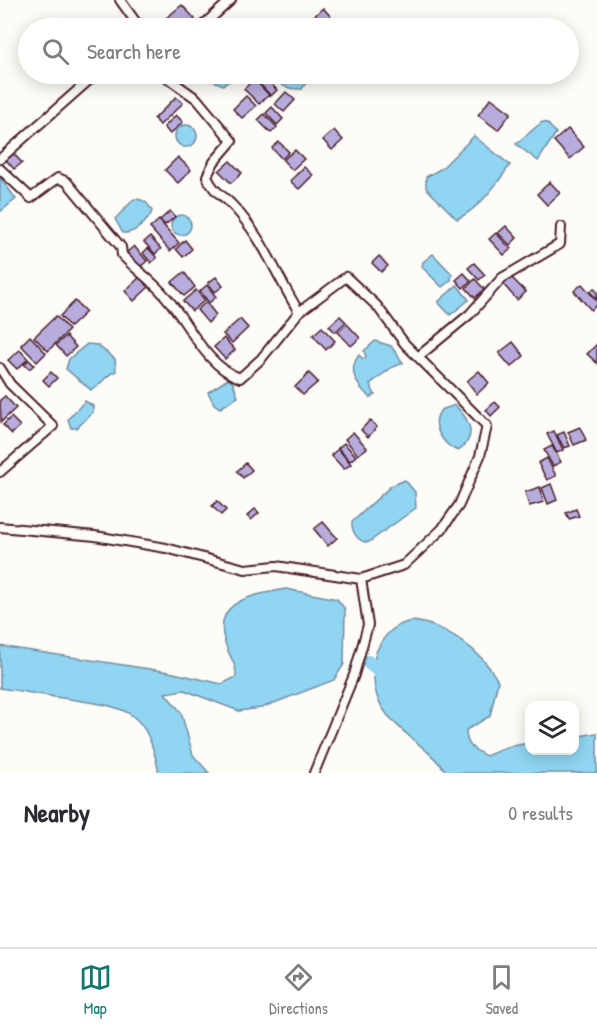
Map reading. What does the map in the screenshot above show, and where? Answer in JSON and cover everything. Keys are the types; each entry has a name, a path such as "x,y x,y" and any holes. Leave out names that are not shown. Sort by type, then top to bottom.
{"street":[{"path":"120,0 133,18"},
{"path":"211,18 231,0"},
{"path":"0,159 85,84"},
{"path":"176,84 198,99 232,141 214,162 207,176 211,187 231,204 262,242 282,284 299,312"},
{"path":"0,168 31,198 58,178 67,182 121,247 122,255 167,297 215,363 227,374 240,378 254,368 299,312 346,277 377,306 405,344 488,426 480,456 459,505 442,529 404,565 361,579 276,566 245,569 166,548 95,536 0,527"},
{"path":"419,356 470,314 502,278 560,244 561,226"},
{"path":"0,368 10,384 53,426 0,472"},
{"path":"314,773 354,675 368,625 361,579"}],"water":[{"path":"281,84 305,84 302,89"},
{"path":"542,122 547,123 556,133 538,161 516,144"},
{"path":"186,125 196,132 197,136 190,146 186,147 176,140 175,136 182,126"},
{"path":"474,136 510,165 480,203 457,219 426,188 426,177 442,168"},
{"path":"0,177 16,199 0,212"},
{"path":"134,199 145,202 152,211 148,219 140,226 123,233 115,219"},
{"path":"181,215 188,218 191,225 188,232 181,235 174,232 171,225 174,218"},
{"path":"433,254 452,274 451,280 442,287 422,267 423,262"},
{"path":"457,285 469,300 450,315 438,302"},
{"path":"375,341 391,346 403,363 391,368 370,384 375,395 370,398 355,378 354,367 359,355 363,359 366,357 364,351"},
{"path":"87,344 97,345 115,359 116,371 91,390 66,369 69,359"},
{"path":"228,379 233,383 238,397 220,408 214,404 208,392"},
{"path":"85,401 93,406 93,412 77,428 71,428 68,419"},
{"path":"455,405 470,428 468,439 458,451 447,444 439,434 436,422 441,410"},
{"path":"405,480 415,492 416,508 369,542 359,539 354,533 352,522 391,486"},
{"path":"286,589 337,599 345,609 344,664 334,680 261,708 239,711 184,690 165,693 181,712 193,755 209,773 159,773 148,735 140,723 120,709 0,688 0,646 169,672 222,684 236,677 235,667 223,635 223,622 227,612 235,604 245,599"},
{"path":"411,621 424,623 450,633 483,659 498,681 490,716 466,730 467,740 474,749 486,756 507,747 525,744 525,755 579,755 579,736 597,733 597,773 447,773 426,750 391,719 376,693 374,667 377,650 383,639 400,625"}],"building":[{"path":"182,5 194,18 166,18"},
{"path":"323,8 332,18 314,18"},
{"path":"249,84 259,84 269,95 259,104 244,89"},
{"path":"260,84 271,84 277,90 271,96"},
{"path":"286,92 295,100 284,112 275,104"},
{"path":"246,96 256,106 242,118 233,109"},
{"path":"176,97 183,103 160,125 154,119"},
{"path":"491,98 511,113 498,130 478,115"},
{"path":"272,107 283,119 277,125 266,113"},
{"path":"264,114 277,127 271,133 258,120"},
{"path":"176,115 183,122 170,134 164,127"},
{"path":"568,129 584,147 570,159 554,141"},
{"path":"334,130 343,140 332,150 323,140"},
{"path":"279,142 289,152 282,159 272,148"},
{"path":"295,150 304,159 292,170 283,160"},
{"path":"13,153 22,163 14,169 6,160"},
{"path":"178,157 191,170 178,183 165,170"},
{"path":"230,161 242,173 231,183 219,171"},
{"path":"304,167 313,175 299,189 290,181"},
{"path":"550,182 560,193 547,205 537,194"},
{"path":"170,211 175,217 165,225 160,220"},
{"path":"159,220 179,243 170,251 150,228"},
{"path":"506,226 517,238 510,245 498,233"},
{"path":"496,233 511,249 504,255 489,239"},
{"path":"150,237 161,249 155,254 144,242"},
{"path":"185,240 192,249 183,257 176,249"},
{"path":"134,246 147,261 138,269 125,254"},
{"path":"148,248 157,258 151,263 143,253"},
{"path":"379,256 388,266 381,272 372,263"},
{"path":"474,263 485,275 479,280 468,268"},
{"path":"184,272 195,287 184,296 172,282"},
{"path":"464,273 471,281 463,288 456,280"},
{"path":"141,276 150,286 134,301 125,291"},
{"path":"216,277 223,286 215,292 208,283"},
{"path":"511,277 526,292 517,300 503,284"},
{"path":"475,279 484,289 475,298 466,288"},
{"path":"582,284 597,301 597,305 591,310 574,291"},
{"path":"207,285 216,297 209,303 200,291"},
{"path":"594,288 597,292 597,299 590,292"},
{"path":"196,290 205,300 192,311 183,301"},
{"path":"75,301 86,312 70,327 60,316"},
{"path":"206,302 216,315 208,323 197,310"},
{"path":"56,316 69,330 48,351 34,337"},
{"path":"340,316 346,322 335,332 329,326"},
{"path":"240,319 248,328 232,343 223,334"},
{"path":"347,324 360,338 351,346 338,332"},
{"path":"322,327 335,341 326,350 313,335"},
{"path":"30,336 46,353 37,362 21,345"},
{"path":"66,336 76,347 66,356 56,345"},
{"path":"224,338 235,350 225,359 214,347"},
{"path":"513,342 524,356 511,367 499,353"},
{"path":"597,344 597,363 587,354"},
{"path":"20,350 28,359 17,369 8,360"},
{"path":"29,360 34,365 29,369 24,364"},
{"path":"479,371 489,383 477,394 467,381"},
{"path":"51,372 57,378 49,386 43,380"},
{"path":"309,373 318,382 303,395 295,387"},
{"path":"5,396 16,408 1,422 0,400"},
{"path":"495,402 500,407 491,416 486,410"},
{"path":"11,417 20,426 12,434 3,425"},
{"path":"370,420 377,427 368,437 361,430"},
{"path":"580,427 586,440 574,445 568,432"},
{"path":"554,431 563,450 557,453 547,434"},
{"path":"353,432 367,448 358,455 345,439"},
{"path":"564,432 570,446 564,448 557,435"},
{"path":"344,443 356,456 350,461 338,448"},
{"path":"552,446 561,462 553,466 544,450"},
{"path":"338,449 351,464 344,469 331,455"},
{"path":"547,458 556,476 547,480 538,463"},
{"path":"246,463 252,470 243,478 237,471"},
{"path":"551,484 557,500 548,504 542,488"},
{"path":"540,487 544,502 529,506 525,492"},
{"path":"217,501 226,510 221,515 212,506"},
{"path":"255,509 259,513 251,520 247,516"},
{"path":"576,509 579,516 569,519 566,513"},
{"path":"323,522 337,538 328,546 314,529"}],"waterway":[{"path":"368,662 387,678"}]}
